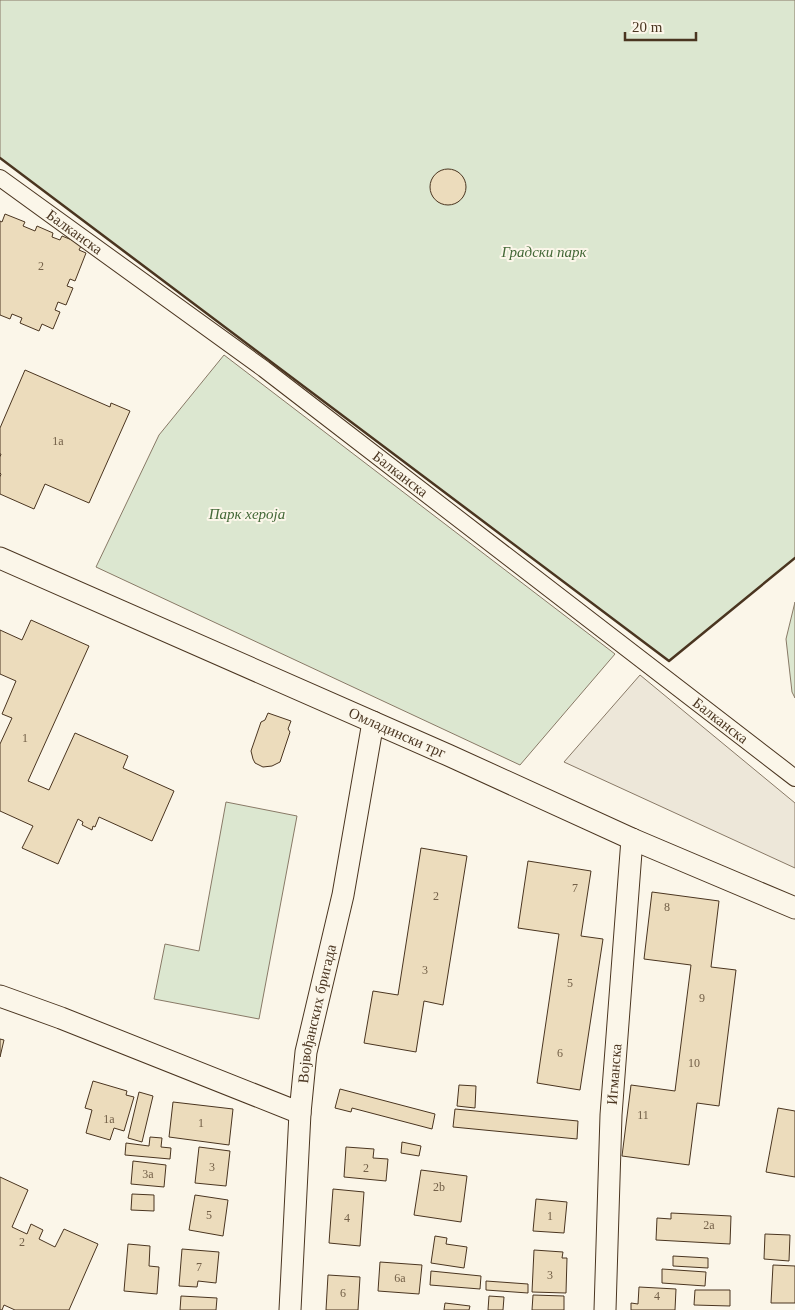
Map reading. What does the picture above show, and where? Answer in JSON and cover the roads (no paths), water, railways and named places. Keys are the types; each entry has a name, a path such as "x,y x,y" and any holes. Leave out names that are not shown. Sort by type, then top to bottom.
{"street":[{"name":"Балканска","path":"0,178 264,369 795,778"},
{"name":"Омладински трг","path":"0,558 513,784 632,839 795,908"},
{"name":"Војвођанских бригада","path":"290,1310 300,1113 306,1052 343,895 373,722"},
{"name":"Игманска","path":"605,1310 611,1115 632,839"},
{"path":"0,996 61,1018 300,1113"}],"park label":[{"name":"Градски парк","path":"544,252"},
{"name":"Парк хероја","path":"247,514"}]}
